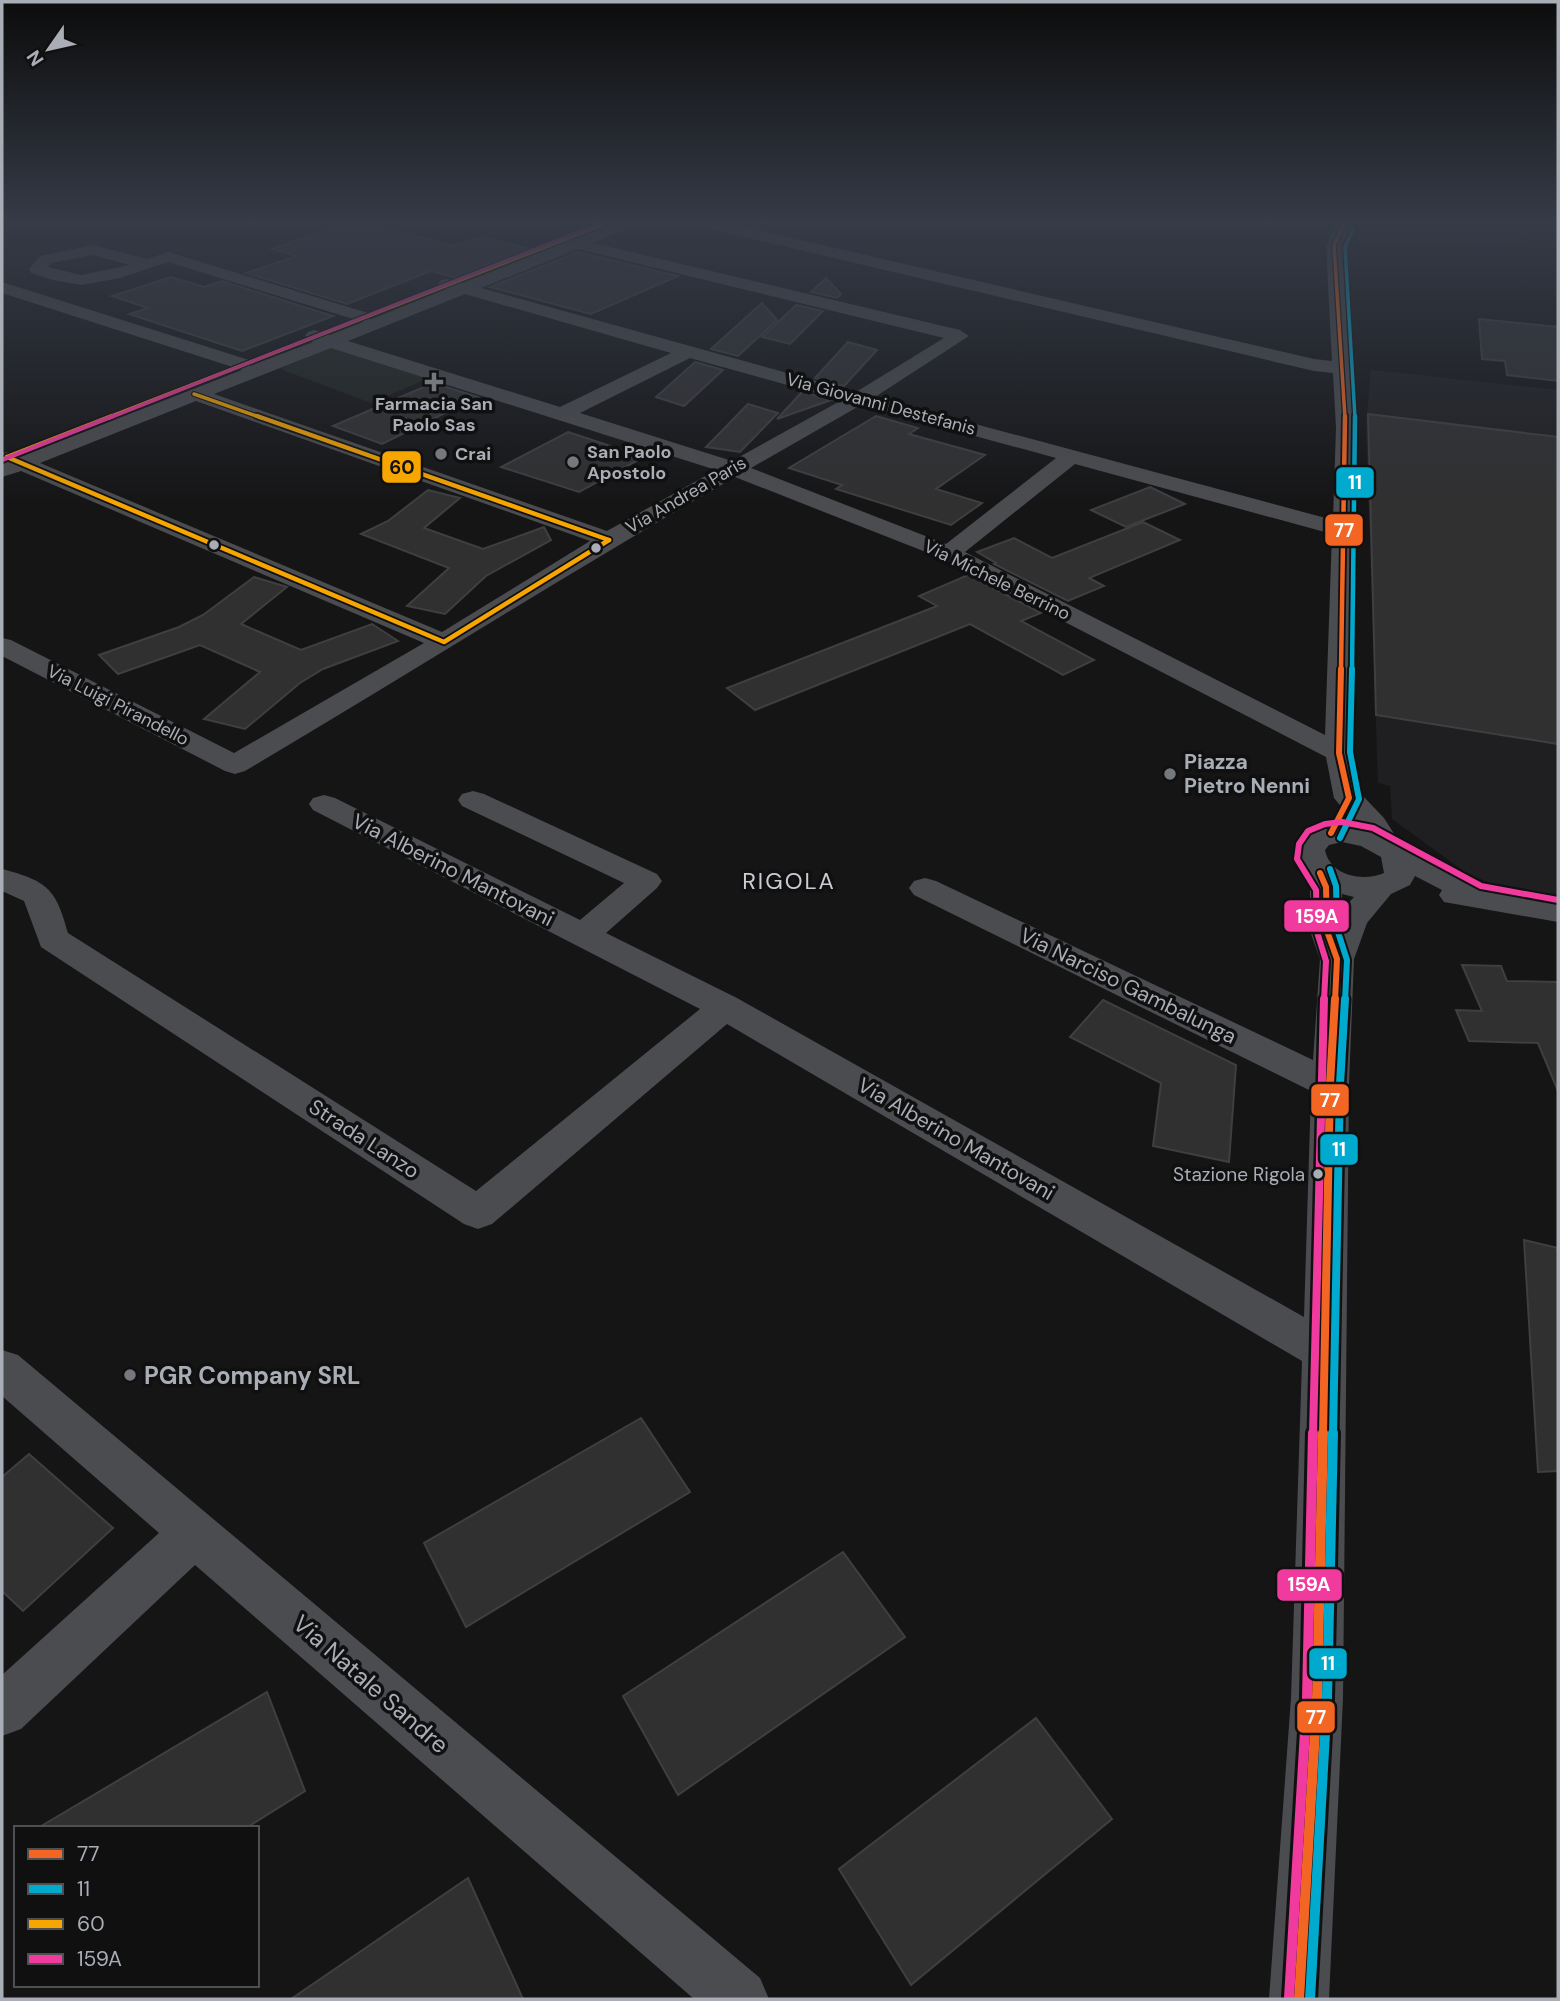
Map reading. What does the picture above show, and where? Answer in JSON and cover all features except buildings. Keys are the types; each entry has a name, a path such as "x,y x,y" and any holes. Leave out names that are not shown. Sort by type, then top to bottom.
{"street":[{"path":"97,317 242,364"},
{"path":"8,463 242,364 323,339 361,317"},
{"path":"8,463 194,394 378,317"},
{"name":"Via Giovanni Destefanis","path":"564,317 1342,530"},
{"name":"Via Andrea Paris","path":"234,765 444,642 609,540 731,468 858,399 960,336 882,317"},
{"path":"1108,317 1314,365 1342,368"},
{"path":"1299,1999 1318,1698 1330,1084 1337,959 1352,920 1378,888 1399,878 1402,870 1400,861 1349,798 1339,753 1346,422 1339,317"},
{"name":"Via Michele Berrino","path":"323,339 731,468 949,553 1339,753"},
{"path":"561,415 687,352"},
{"path":"194,394 609,540"},
{"path":"949,553 1073,455"},
{"path":"8,463 444,642"},
{"name":"Via Luigi Pirandello","path":"2,646 234,765"},
{"path":"1331,834 1349,798"},
{"path":"473,800 646,881 583,936"},
{"name":"Via Alberino Mantovani","path":"324,804 725,1007 1324,1351"},
{"path":"1478,897 1387,847 1356,834 1331,834 1315,839 1309,846 1307,855 1311,864 1320,873 1349,887 1478,897 1558,911"},
{"path":"1320,873 1326,887 1327,931 1337,959"},
{"name":"Strada Lanzo","path":"2,879 37,894 43,902 53,939 478,1213 725,1007"},
{"name":"Via Narciso Gambalunga","path":"925,888 1330,1084"},
{"name":"Via Natale Sandre","path":"2,1368 723,1993"},
{"path":"2,1710 194,1533"}],"shaded area":[{"path":"333,346 429,378 371,403 280,369"},
{"path":"1371,370 1558,390 1558,897 1496,886 1465,872 1392,819 1390,786 1378,783 1366,427"}],"transit line":[{"name":"159A","path":"2,460 363,317"},
{"name":"60","path":"7,457 365,317"},
{"name":"77","path":"1331,833 1349,798 1339,753 1346,428 1339,317"},
{"name":"11","path":"1340,838 1359,799 1350,752 1356,428 1349,317"},
{"name":"60","path":"194,394 609,540"},
{"name":"60","path":"7,457 444,642 609,540"},
{"name":"159A","path":"1289,1998 1307,1698 1320,1084 1326,961 1317,932 1316,890 1297,859 1299,844 1308,831 1325,824 1342,822 1373,828 1481,886 1558,900"},
{"name":"11","path":"1310,1999 1327,1698 1340,1084 1347,960 1337,929 1336,886 1330,869"},
{"name":"77","path":"1299,1999 1317,1698 1330,1084 1337,959 1327,931 1326,887 1320,873"}],"place":[{"name":"Farmacia San Paolo Sas","path":"434,382"},
{"name":"Crai","path":"441,454"},
{"name":"San Paolo Apostolo","path":"573,462"},
{"name":"Piazza Pietro Nenni","path":"1170,774"},
{"name":"Stazione Rigola","path":"1318,1174"},
{"name":"PGR Company SRL","path":"130,1375"}],"district":[{"name":"RIGOLA","path":"789,881"}]}
